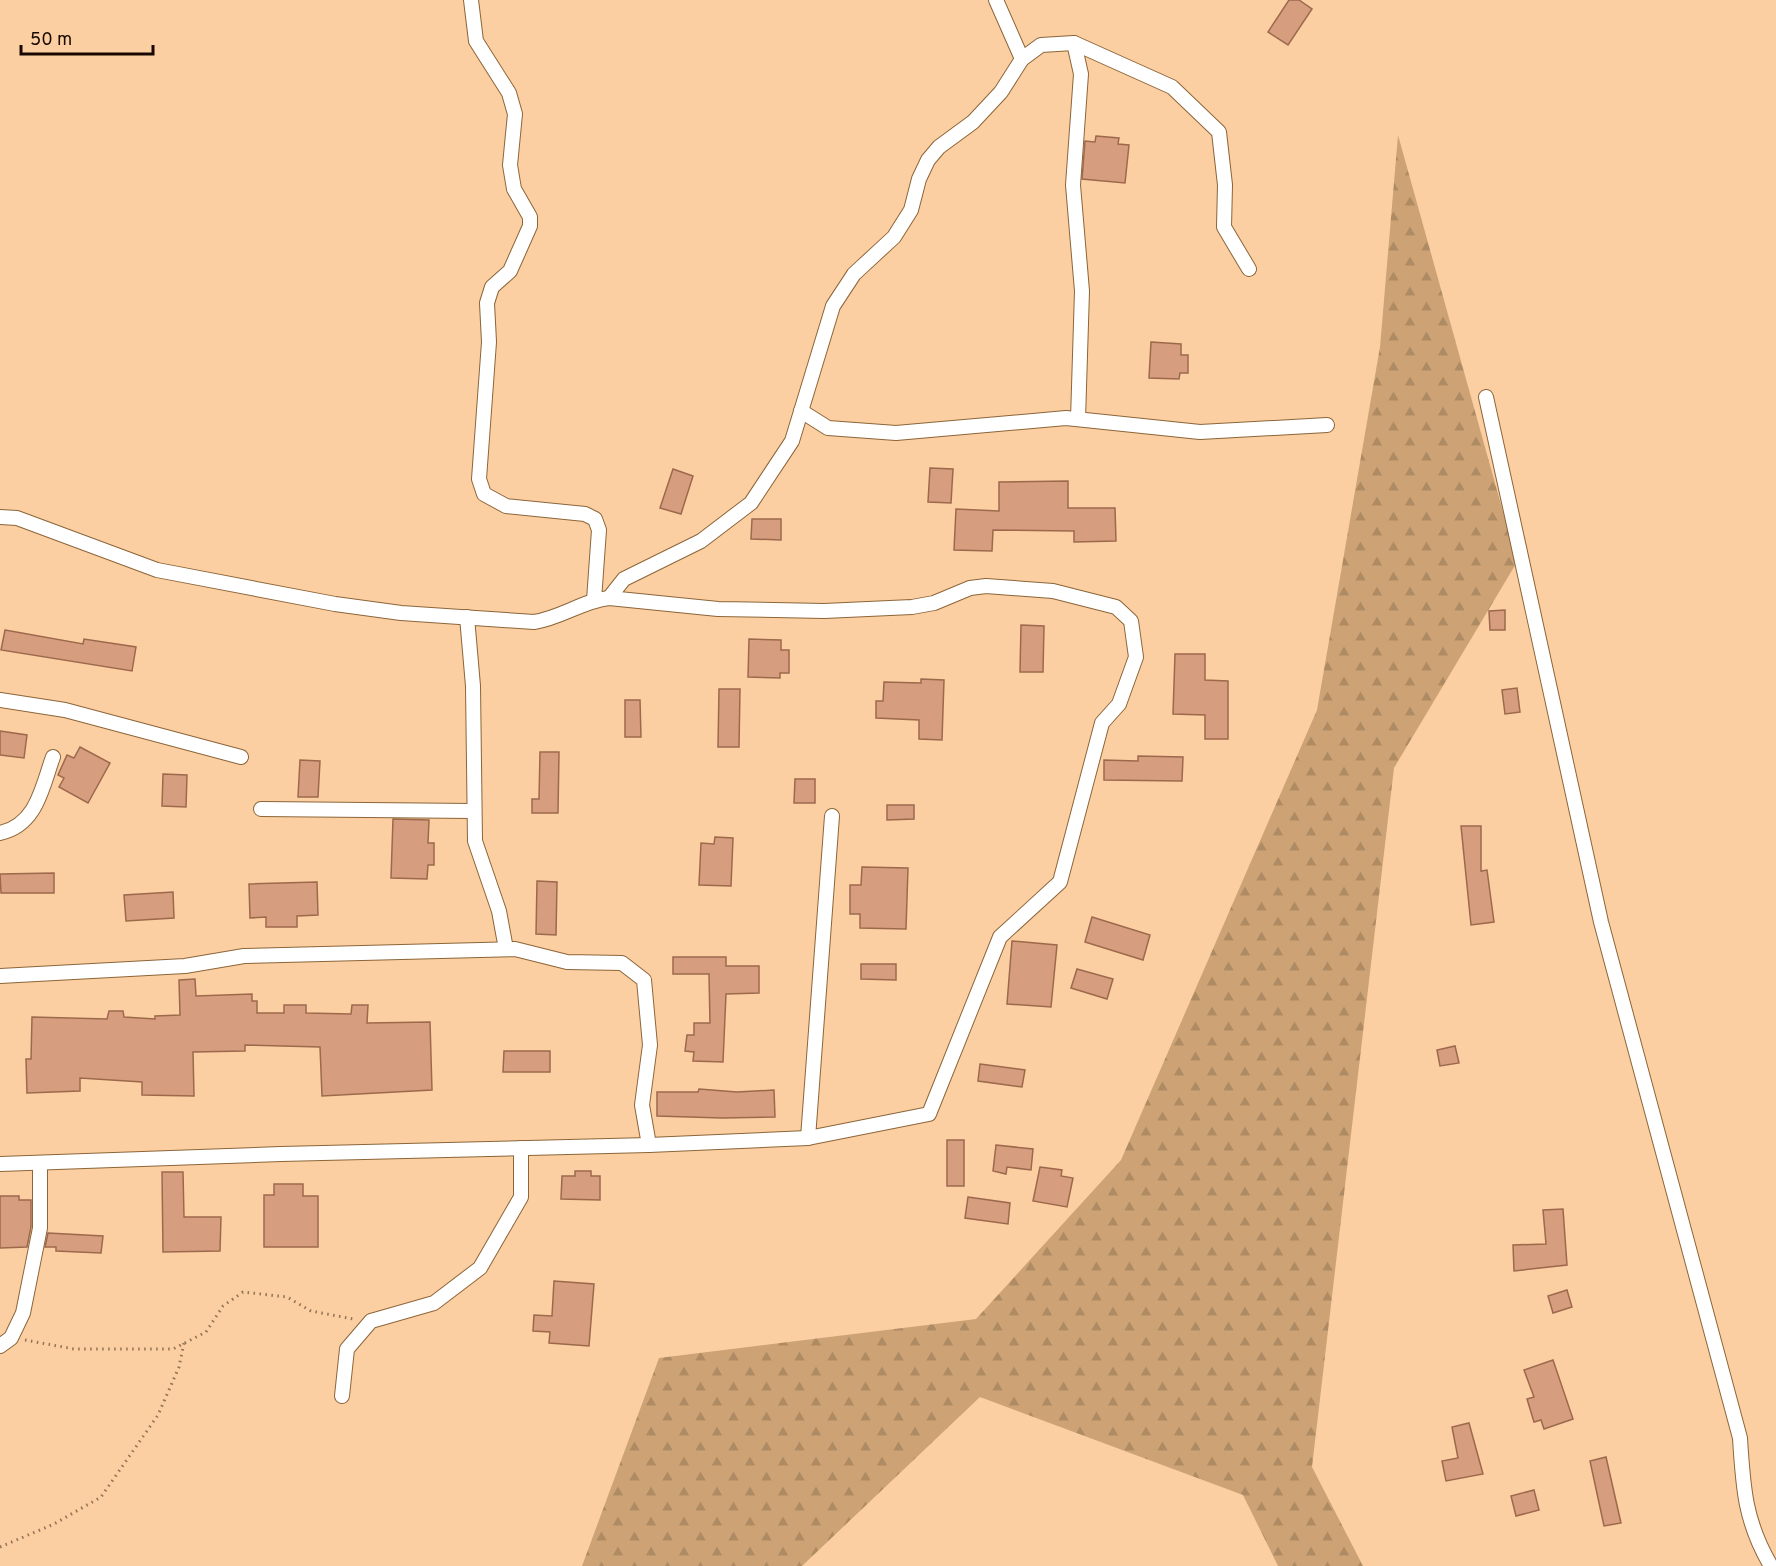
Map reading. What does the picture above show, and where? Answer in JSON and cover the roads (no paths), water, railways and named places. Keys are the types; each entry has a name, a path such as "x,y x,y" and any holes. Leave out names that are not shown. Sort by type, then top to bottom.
{"street":[{"path":"471,0 476,40 509,93 515,114 511,173 514,189 530,217 530,226 510,271 492,287 487,303 489,342 479,479 484,494 506,506 585,514 596,519 599,530 594,600"},
{"path":"996,0 1022,59"},
{"path":"609,598 624,579 701,541 751,503 792,441 833,306 848,282 894,237 911,210 918,179 928,160 939,147 973,122 1001,92 1022,59 1041,45 1074,43 1172,87 1219,132 1225,185 1224,227 1250,269"},
{"path":"1074,43 1081,74 1073,185 1082,291 1078,419"},
{"path":"1486,397 1601,921 1735,1417 1740,1438 1743,1497 1756,1540 1771,1566"},
{"path":"801,411 828,428 896,433 1066,417 1200,432 1327,425"},
{"path":"0,517 17,518 157,570 335,604 401,614 534,622 552,619 594,600 609,598 718,609 824,611 912,607 934,603 970,588 986,586 1053,591 1116,607 1131,621 1136,657 1119,704 1102,723 1060,882 1000,937 929,1114 808,1138 649,1145 0,1164"},
{"path":"467,617 473,686 475,841 499,911 506,949"},
{"path":"0,700 65,710 241,757"},
{"path":"0,833 8,831 33,814 53,757"},
{"path":"261,809 473,811"},
{"path":"808,1138 832,816"},
{"path":"0,976 185,966 244,956 316,956 506,949 567,962 622,963 644,980 650,1045 642,1106 649,1145"},
{"path":"342,1396 347,1349 371,1321 434,1303 480,1268 521,1197 520,1148"},
{"path":"6,1342 23,1313 40,1228 40,1164"}]}
